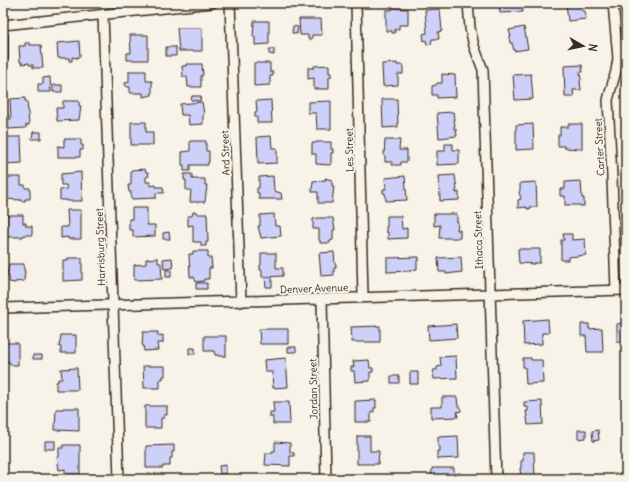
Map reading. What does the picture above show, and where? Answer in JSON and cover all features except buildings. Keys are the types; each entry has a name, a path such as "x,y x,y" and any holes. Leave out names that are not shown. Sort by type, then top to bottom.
{"street":[{"path":"3,24 103,14 127,7 212,3"},
{"name":"Ard Street","path":"230,3 241,302"},
{"name":"Les Street","path":"356,3 363,297"},
{"name":"Ithaca Street","path":"468,3 470,28 474,46 483,70 496,479"},
{"name":"Carter Street","path":"613,3 618,58 608,100 616,290"},
{"name":"Harrisburg Street","path":"103,14 119,479"},
{"path":"3,36 3,58"},
{"name":"Denver Avenue","path":"3,308 626,290"},
{"name":"Jordan Street","path":"322,299 326,479"}]}
